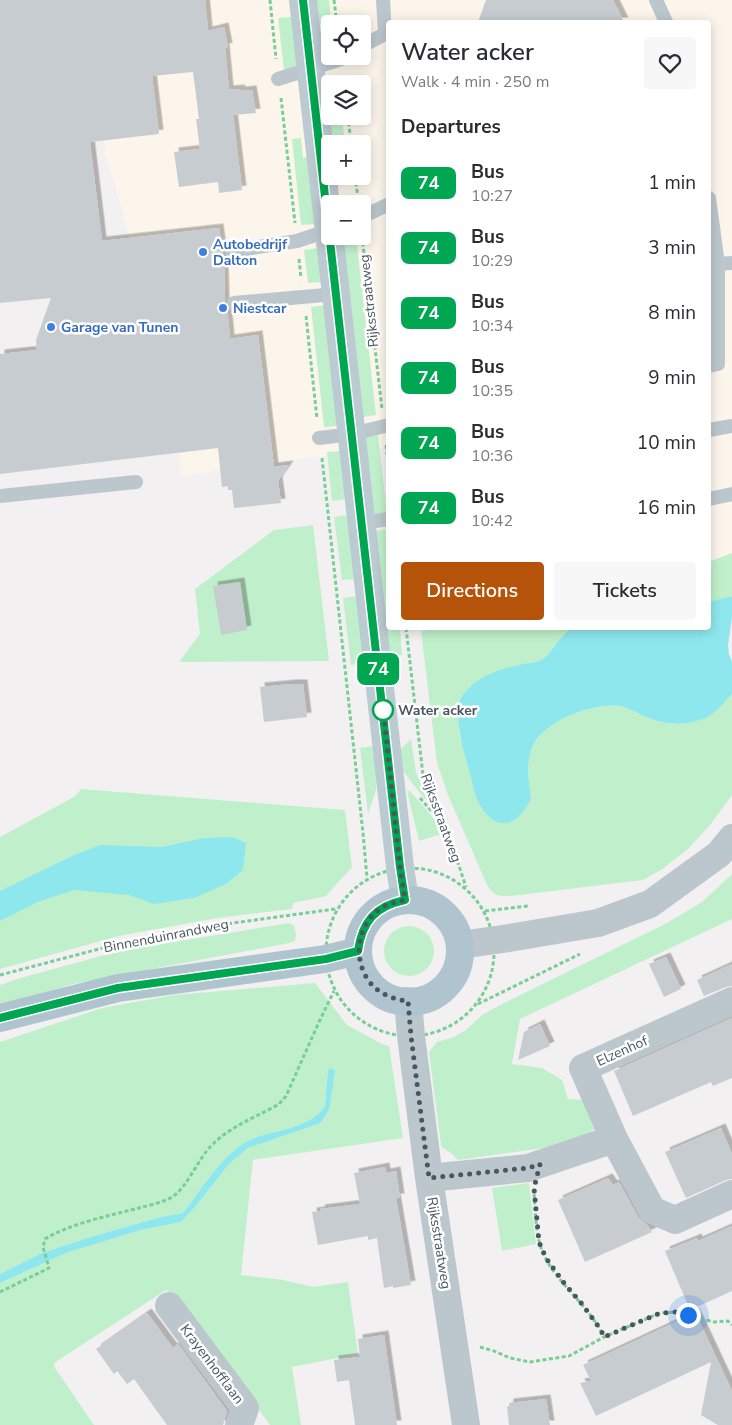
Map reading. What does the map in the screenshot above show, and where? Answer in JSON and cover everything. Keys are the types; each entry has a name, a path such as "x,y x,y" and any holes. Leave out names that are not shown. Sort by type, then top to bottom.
{"main road":[{"path":"303,0 325,195"},
{"path":"331,245 405,900"},
{"path":"405,900 420,901 435,907 447,917 456,930 460,945 458,966 447,985 429,997 408,1001 397,1000 387,996 369,982 360,962 358,951 364,927 372,917 381,908 392,902 405,900"},
{"path":"0,1018 118,988 326,959 358,951"}],"street":[{"path":"460,945 598,924 650,904 719,854 732,838"},
{"name":"Rijksstraatweg","path":"408,1001 429,1178 466,1425"},
{"name":"Elzenhof","path":"732,1002 584,1068 614,1139 652,1210 675,1220 732,1194"},
{"path":"429,1178 528,1168 614,1139"},
{"name":"Krayenhofflaan","path":"169,1306 245,1408 239,1425"}],"lane":[{"path":"371,41 385,34 383,0"},
{"path":"656,0 665,20"},
{"path":"278,79 321,65"},
{"path":"371,213 386,205"},
{"path":"711,206 725,263 718,364 711,366"},
{"path":"232,250 297,242 321,233"},
{"path":"234,303 336,294"},
{"path":"319,438 352,434 386,425"},
{"path":"711,430 732,426"},
{"path":"0,496 136,482"},
{"path":"711,499 732,494"},
{"path":"362,523 386,519"}],"path":[{"path":"334,0 336,15"},
{"name":"Rijksstraatweg","path":"363,245 386,425"},
{"name":"Rijksstraatweg","path":"406,630 424,775 450,839 466,888"},
{"name":"Binnenduinrandweg","path":"0,975 122,943 177,932 335,909"},
{"path":"477,1004 584,952"},
{"path":"0,1292 49,1268 43,1247 45,1239 54,1233 97,1219 171,1198 179,1191 210,1147 222,1136 279,1104 286,1096 335,990"},
{"path":"540,1164 534,1188 539,1242 546,1258 582,1304 604,1337"},
{"path":"453,1339 494,1351 510,1358 530,1362 569,1356 604,1337 660,1313 677,1312 714,1322 728,1321 732,1325"}],"shaded area":[{"path":"93,0 732,0 732,592 711,605 711,20 386,20 386,447 181,477 175,394 105,152"}],"green space":[{"path":"315,0 329,0 330,15 321,15 321,24 317,21"},
{"path":"292,17 298,69 284,70 278,18"},
{"path":"329,125 343,125 344,135 330,135"},
{"path":"301,138 303,158 308,157 315,224 301,225 292,139"},
{"path":"343,245 357,245 376,415 363,417"},
{"path":"318,248 322,282 308,283 304,250"},
{"path":"325,305 339,426 324,427 311,307"},
{"path":"378,435 386,514 373,516 365,437"},
{"path":"341,451 347,499 332,501 327,452"},
{"path":"349,515 356,579 342,580 334,517"},
{"path":"313,525 329,661 179,662 200,634 195,589 274,530"},
{"path":"386,529 386,630 400,630 402,655 388,656 375,531"},
{"path":"732,553 732,597 711,602 711,561"},
{"path":"357,596 365,663 351,665 343,598"},
{"path":"570,630 564,635 551,653 540,661 490,674 462,697 458,716 459,733 470,772 531,799 528,768 531,750 536,740 544,731 568,716 595,707 618,706 662,722 690,722 711,714 732,694 732,795 710,825 688,849 661,870 643,880 511,896 495,894 487,885 448,795 437,763 421,631"},
{"path":"411,739 416,772 427,800 403,771 400,750"},
{"path":"374,746 377,776 376,790 368,814 360,748"},
{"path":"81,789 345,810 352,867 326,896 293,903 292,909 217,918 119,936 0,969 0,837 74,797"},
{"path":"407,791 410,791 428,811 442,834 419,841"},
{"path":"732,874 732,919 520,1019 512,1064 542,1068 562,1080 568,1099 590,1100 596,1117 591,1124 596,1126 593,1131 578,1141 558,1146 458,1160 443,1148 441,1145 429,1052 437,1042 454,1037 466,1030 482,1015 502,1004 665,924 702,902"},
{"path":"289,923 294,926 296,934 295,941 289,943 73,984 0,1006 0,985 17,979 119,951"},
{"path":"404,926 414,926 427,933 434,946 434,956 427,969 414,976 404,976 395,972 388,965 384,956 384,946 388,937 395,930"},
{"path":"315,983 347,1025 389,1046 403,1138 253,1160 241,1275 283,1280 314,1287 348,1282 358,1354 292,1367 301,1425 270,1425 174,1295 166,1290 54,1363 55,1368 94,1425 0,1425 0,1283 66,1253 141,1230 181,1222 229,1164 248,1148 321,1123 329,1110 328,1070 325,1106 317,1115 306,1122 247,1141 237,1148 215,1170 183,1213 161,1217 42,1253 0,1274 0,1042 102,1008 174,995"},
{"path":"529,1183 536,1244 502,1251 492,1188"}],"water":[{"path":"732,597 732,617 728,645 732,662 732,694 718,709 705,718 694,722 682,723 657,721 619,706 595,707 568,716 544,731 536,740 531,750 528,768 531,799 522,813 508,823 497,822 487,815 476,796 458,722 460,703 463,695 469,688 490,674 541,660 548,655 558,641 570,630 711,630 711,602"},
{"path":"232,837 246,843 243,870 226,884 194,898 154,904 129,895 75,890 40,901 0,921 0,891 72,856 100,845 162,847 204,838"},
{"path":"331,1068 335,1071 329,1110 321,1123 248,1148 229,1164 181,1222 141,1230 66,1253 0,1283 0,1274 42,1253 161,1217 183,1213 215,1170 237,1148 247,1141 306,1122 317,1115 325,1106 328,1070"}],"building":[{"path":"0,0 205,0 208,31 224,27 228,47 225,48 229,90 252,90 256,113 233,115 242,190 219,193 218,182 179,187 174,152 200,149 196,119 199,119 193,72 152,76 159,134 90,142 102,241 219,228 224,266 225,304 230,339 258,335 274,467 289,465 278,481 281,503 234,508 232,490 228,490 228,486 222,487 218,448 0,474 0,354 37,350 36,340 51,298 0,303"},
{"path":"486,0 613,0 623,20 479,20"},
{"path":"240,582 247,630 221,635 213,586"},
{"path":"303,684 307,717 264,722 260,687"},
{"path":"666,957 681,989 664,997 649,964"},
{"path":"732,964 732,986 704,996 697,980"},
{"path":"732,1018 732,1078 713,1086 711,1082 633,1116 614,1071"},
{"path":"540,1024 550,1046 518,1060 524,1032"},
{"path":"721,1128 732,1154 732,1179 686,1198 665,1152"},
{"path":"385,1167 386,1173 396,1171 400,1198 396,1198 411,1285 393,1288 393,1286 384,1288 377,1238 368,1240 368,1236 318,1245 312,1212 321,1211 320,1209 360,1204 354,1173"},
{"path":"608,1178 613,1185 619,1182 638,1217 652,1232 585,1262 558,1200"},
{"path":"732,1226 732,1291 690,1310 665,1251 697,1238 698,1241"},
{"path":"695,1312 732,1391 732,1425 718,1425 701,1415 711,1362 596,1416 580,1383 591,1381 583,1365"},
{"path":"147,1313 173,1348 178,1344 227,1411 223,1425 167,1425 134,1379 127,1384 117,1371 114,1374 96,1349"},
{"path":"384,1335 397,1425 355,1425 349,1380 337,1382 334,1360 360,1357 358,1339"},
{"path":"546,1399 550,1425 509,1425 507,1407 509,1403"}],"bus line":[{"name":"74","path":"0,1018 118,988 326,959 358,951 364,927 372,917 381,908 392,902 405,900 303,0"}],"place":[{"name":"Autobedrijf Dalton","path":"203,252"},
{"name":"Niestcar","path":"223,308"},
{"name":"Garage van Tunen","path":"51,327"},
{"name":"Water acker","path":"383,710"}],"route":[{"path":"383,710 383,708 405,900 392,902 381,908 372,917 364,927 358,951 364,973 377,990 397,1000 408,1001 429,1178 528,1168 540,1164 534,1188 539,1242 546,1258 582,1304 604,1337 660,1313 677,1312 688,1315"}]}
